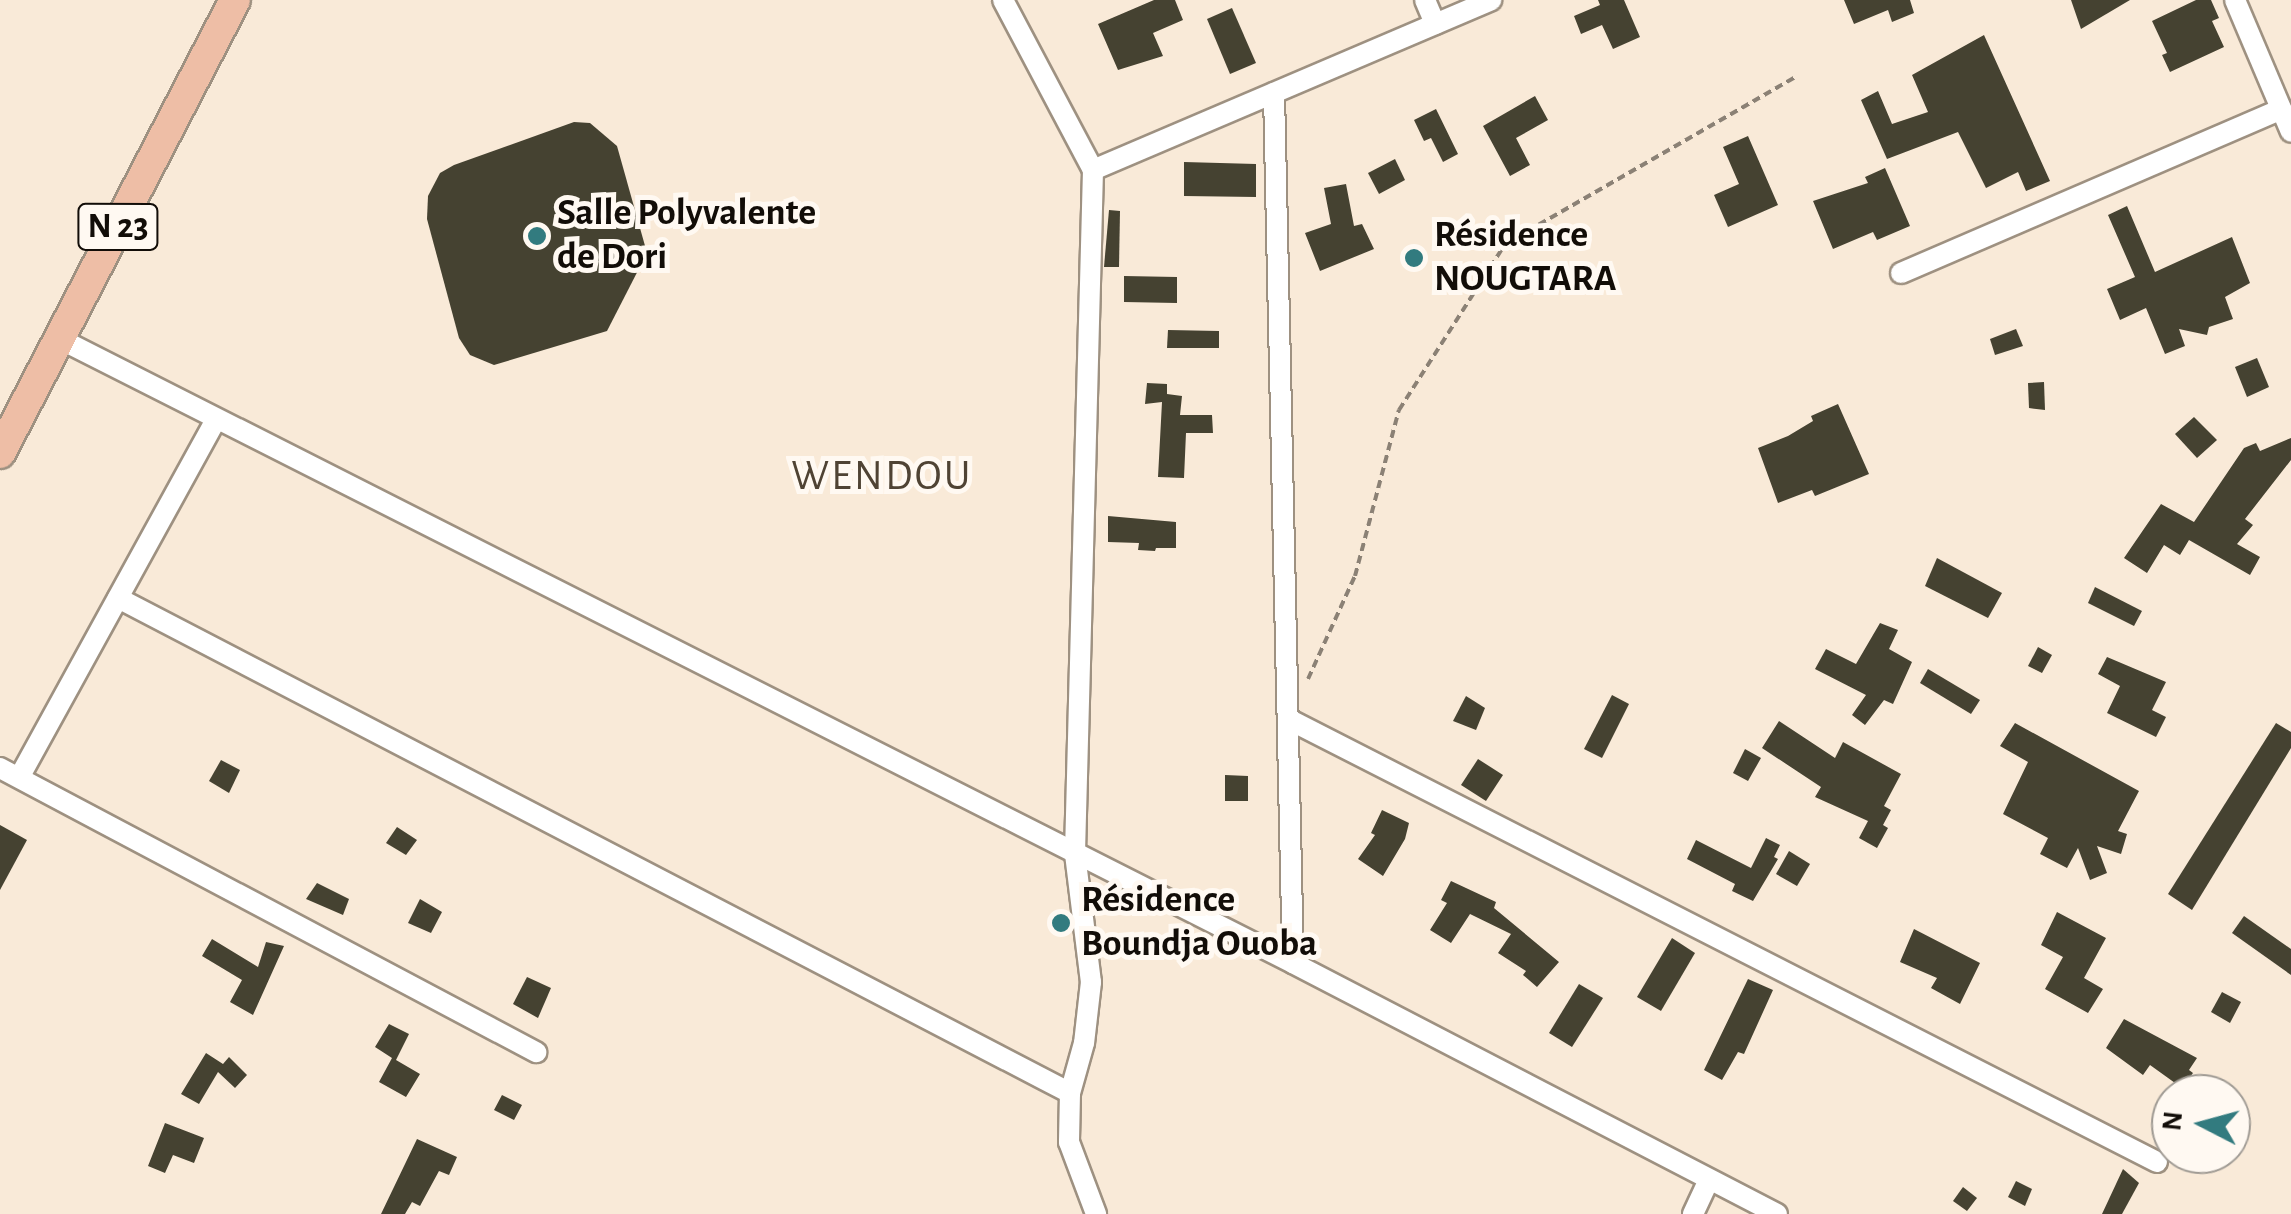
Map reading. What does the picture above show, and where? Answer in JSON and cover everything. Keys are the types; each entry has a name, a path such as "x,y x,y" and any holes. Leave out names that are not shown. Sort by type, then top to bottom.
{"main road":[{"name":"N 23","path":"0,454 236,0"}],"street":[{"path":"1003,0 1092,170 1075,854 1091,982 1084,1043 1070,1093 1069,1142 1096,1214"},
{"path":"1425,0 1434,24"},
{"path":"1092,170 1492,0"},
{"path":"2235,0 2291,132"},
{"path":"1274,93 1294,963"},
{"path":"1901,273 2281,109"},
{"path":"60,339 1294,963 1777,1214"},
{"path":"216,420 118,598 10,772 536,1052"},
{"path":"118,598 1070,1093"},
{"path":"1290,720 2151,1159"},
{"path":"1693,1214 1709,1180"}],"path":[{"path":"1290,720 1355,576 1400,410 1506,244 1795,77"}],"building":[{"path":"1154,0 1175,0 1183,20 1153,33 1163,56 1118,70 1098,24"},
{"path":"1598,0 1624,0 1640,37 1613,49 1602,25 1581,34 1574,16 1600,5"},
{"path":"1844,0 1910,0 1914,13 1892,22 1888,10 1854,24"},
{"path":"2071,0 2130,0 2081,29"},
{"path":"2196,0 2211,0 2219,18 2212,21 2224,47 2170,72 2162,55 2167,53 2152,21"},
{"path":"1232,8 1256,63 1230,74 1207,19"},
{"path":"1984,35 2050,181 2026,191 2018,172 1986,188 1958,132 1887,159 1861,100 1878,91 1892,124 1928,112 1912,75"},
{"path":"1535,96 1548,120 1516,138 1530,165 1510,176 1483,126"},
{"path":"1436,109 1458,154 1443,162 1431,138 1424,141 1414,120"},
{"name":"Salle Polyvalente de Dori","path":"574,122 590,123 617,146 647,253 607,331 494,365 470,355 459,338 427,219 428,196 440,173 454,165"},
{"path":"1748,136 1778,205 1728,227 1714,195 1739,184 1723,147"},
{"path":"1395,159 1405,180 1379,194 1368,173"},
{"path":"1184,162 1256,164 1256,197 1184,196"},
{"path":"1885,168 1910,226 1877,240 1873,232 1833,249 1813,201 1868,183 1865,177"},
{"path":"1346,184 1354,226 1362,224 1374,249 1320,271 1305,233 1331,224 1324,188"},
{"path":"2127,206 2155,272 2232,237 2250,283 2225,297 2233,319 2209,327 2207,335 2179,329 2185,346 2165,354 2146,308 2120,320 2107,289 2135,277 2108,215"},
{"path":"1109,210 1120,211 1119,267 1104,267"},
{"path":"1124,276 1177,277 1177,303 1124,302"},
{"path":"2016,329 2023,346 1995,355 1990,339"},
{"path":"1168,330 1219,331 1219,348 1167,348"},
{"path":"2257,358 2269,387 2247,397 2235,367"},
{"path":"2044,382 2045,410 2029,408 2028,383"},
{"path":"1147,383 1167,384 1167,394 1182,396 1180,415 1212,415 1213,433 1186,433 1184,478 1158,477 1162,402 1145,404"},
{"path":"1838,404 1869,474 1815,496 1812,490 1778,503 1758,448 1788,436 1813,421 1811,416"},
{"path":"2194,417 2217,440 2197,458 2175,434"},
{"path":"2291,438 2291,460 2245,519 2253,525 2237,544 2260,557 2250,575 2189,540 2180,555 2164,545 2147,573 2124,558 2161,504 2194,522 2244,448 2256,443 2260,451"},
{"path":"1108,516 1176,522 1176,548 1138,550 1139,543 1108,542"},
{"path":"1937,558 2002,593 1988,618 1925,586"},
{"path":"2095,587 2142,611 2134,626 2088,603"},
{"path":"1880,623 1898,630 1889,649 1912,662 1893,704 1884,700 1865,725 1852,715 1866,695 1815,669 1826,649 1856,664"},
{"path":"2038,647 2052,655 2042,673 2028,666"},
{"path":"2107,657 2166,682 2152,710 2166,717 2156,737 2107,713 2120,686 2098,674"},
{"path":"1928,669 1980,700 1971,714 1920,683"},
{"path":"1612,695 1629,704 1602,758 1584,749"},
{"path":"1466,696 1485,708 1476,730 1453,721"},
{"path":"1779,721 1835,758 1843,742 1901,774 1884,806 1891,810 1883,825 1888,828 1877,848 1859,838 1868,821 1815,797 1821,787 1762,748"},
{"path":"2015,723 2139,791 2118,831 2127,834 2121,854 2097,846 2107,873 2090,880 2078,848 2067,868 2040,854 2048,838 2003,814 2028,762 2000,746"},
{"path":"2276,723 2291,732 2291,748 2192,910 2168,894"},
{"path":"1745,749 1761,758 1748,781 1733,773"},
{"path":"1478,759 1503,775 1486,801 1461,785"},
{"path":"221,760 240,770 229,793 209,781"},
{"path":"1225,775 1248,776 1248,801 1225,801"},
{"path":"1382,810 1409,823 1405,839 1383,876 1358,859 1375,835 1371,833"},
{"path":"0,825 27,840 0,890"},
{"path":"397,827 417,840 406,855 386,843"},
{"path":"1766,838 1780,845 1774,857 1778,859 1753,901 1732,891 1735,884 1687,859 1696,840 1751,868"},
{"path":"1789,851 1810,864 1797,886 1776,874"},
{"path":"1451,881 1496,902 1494,908 1559,962 1537,987 1523,975 1526,971 1498,953 1511,934 1470,914 1451,943 1430,930 1447,903 1441,900"},
{"path":"317,883 349,899 343,915 306,899"},
{"path":"420,899 442,912 431,933 408,923"},
{"path":"2057,912 2106,938 2084,978 2103,989 2088,1013 2045,989 2063,957 2041,945"},
{"path":"2244,916 2291,949 2291,975 2232,933"},
{"path":"1914,929 1980,963 1960,1004 1931,988 1937,978 1900,962"},
{"path":"1672,938 1695,953 1661,1011 1637,997"},
{"path":"212,939 258,967 266,942 284,946 253,1015 230,1002 242,980 202,956"},
{"path":"527,977 551,988 538,1018 513,1004"},
{"path":"1748,979 1773,990 1744,1054 1738,1052 1722,1080 1704,1070"},
{"path":"1579,984 1603,998 1572,1047 1549,1033"},
{"path":"2222,992 2241,1002 2230,1023 2211,1012"},
{"path":"2124,1019 2197,1058 2189,1070 2192,1074 2163,1074 2150,1065 2143,1075 2106,1048"},
{"path":"389,1024 409,1034 396,1060 420,1074 406,1097 379,1082 392,1058 375,1047"},
{"path":"206,1053 223,1064 229,1057 247,1075 235,1088 218,1072 199,1104 181,1094"},
{"path":"502,1095 522,1105 514,1120 494,1110"},
{"path":"165,1123 204,1138 194,1163 173,1155 165,1173 148,1166"},
{"path":"417,1139 457,1157 449,1175 439,1171 420,1206 412,1202 405,1214 381,1214"},
{"path":"2123,1169 2139,1183 2122,1214 2102,1214"},
{"path":"2016,1181 2032,1189 2025,1206 2008,1197"},
{"path":"1963,1187 1977,1198 1967,1211 1953,1201"}],"place":[{"name":"Salle Polyvalente de Dori","path":"537,236"},
{"name":"Résidence NOUGTARA","path":"1414,258"},
{"name":"Résidence Boundja Ouoba","path":"1061,923"}],"district":[{"name":"WENDOU","path":"882,476"}]}
